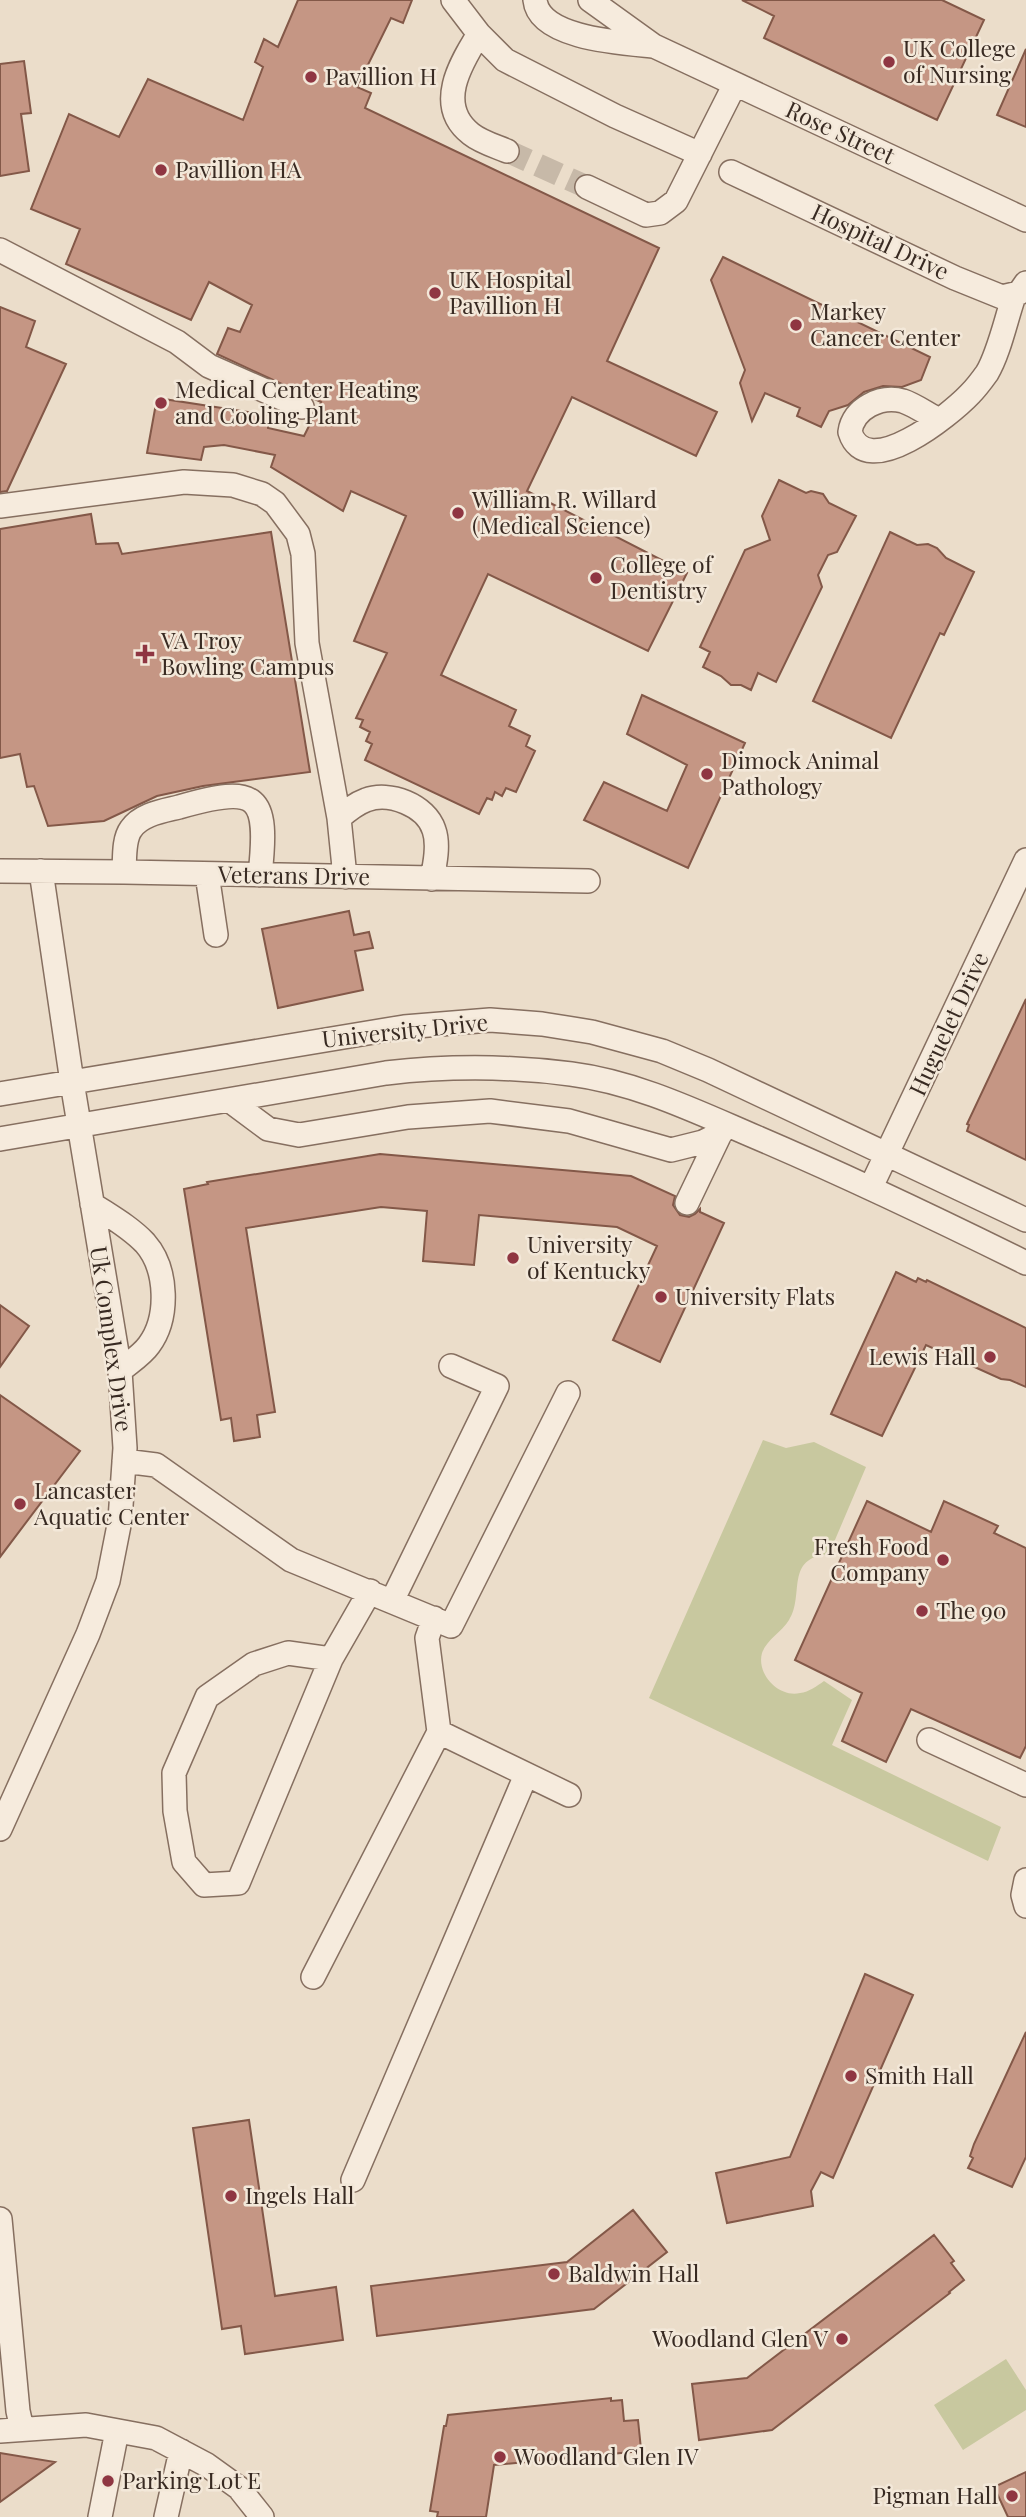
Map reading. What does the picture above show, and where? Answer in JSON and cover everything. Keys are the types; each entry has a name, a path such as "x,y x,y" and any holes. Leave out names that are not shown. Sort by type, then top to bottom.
{"street":[{"path":"453,0 479,34 505,60 615,116 700,154"},
{"path":"535,0 543,18 558,27 598,40 654,46"},
{"path":"590,0 654,46"},
{"path":"479,34 454,80 454,108 462,124 473,136 507,151"},
{"name":"Rose Street","path":"654,46 1026,220"},
{"path":"587,187 646,215 660,213 676,201 735,84"},
{"name":"Hospital Drive","path":"732,172 955,278 1002,297 1020,289"},
{"path":"0,250 177,342 209,366 302,407"},
{"path":"939,420 972,394 988,370 1020,289"},
{"path":"0,506 184,482 249,489 275,503 298,534 303,554 307,643 339,818 345,877"},
{"path":"124,872 127,839 136,823 159,812 234,794 253,802 260,816 264,834 260,875"},
{"path":"339,818 348,809 374,797 395,799 416,808 424,814 435,830 432,879"},
{"name":"Huguelet Drive","path":"871,1187 1026,860"},
{"name":"Veterans Drive","path":"0,872 588,881"},
{"name":"Uk Complex Drive","path":"0,1829 83,1646 107,1581 120,1520 124,1461 120,1371 72,1082 41,872"},
{"path":"206,874 216,935"},
{"name":"University Drive","path":"0,1094 404,1027 490,1020 538,1024 592,1032 662,1051 708,1070 1026,1220"},
{"name":"University Drive","path":"0,1139 386,1073 432,1068 483,1068 572,1074 652,1093 723,1128 871,1187 1026,1263"},
{"path":"229,1100 268,1129 299,1135 419,1116 490,1111 569,1121 671,1150 703,1142 723,1128"},
{"path":"687,1203 723,1128"},
{"path":"92,1204 147,1245 161,1274 163,1305 157,1330 148,1347 120,1371"},
{"path":"392,1601 497,1386 451,1366"},
{"path":"124,1461 156,1465 291,1560 451,1626 568,1393"},
{"path":"331,1659 288,1653 254,1664 207,1696 174,1773 175,1811 184,1862 204,1885 238,1884 331,1659 370,1591"},
{"path":"313,1977 439,1732 427,1638 434,1619"},
{"path":"439,1732 569,1795"},
{"path":"929,1740 1026,1785"},
{"path":"353,2180 526,1775"},
{"path":"1026,1880 1023,1895 1026,1906"},
{"path":"0,2219 18,2411 11,2430 86,2425 156,2438 207,2465 239,2488 262,2517"},
{"path":"100,2517 117,2431"},
{"path":"166,2517 181,2451"}],"green space":[{"path":"763,1440 786,1448 814,1442 866,1467 829,1554 806,1562 801,1570 796,1600 789,1620 762,1653 761,1661 766,1677 778,1688 792,1694 807,1691 824,1681 852,1700 832,1745 1001,1827 988,1861 649,1698"},
{"path":"1006,2359 1026,2390 1026,2410 963,2450 934,2405"}],"building":[{"path":"298,0 412,0 403,23 391,18 357,87 371,93 365,108 659,248 607,361 717,412 696,456 572,397 527,491 687,573 648,651 488,574 441,675 516,710 509,726 530,736 526,746 535,751 516,792 506,788 502,796 495,792 492,800 487,798 479,814 365,760 372,744 366,741 370,732 360,727 363,720 356,718 387,653 354,641 406,516 351,491 343,511 271,467 275,455 224,445 204,447 201,460 147,453 157,398 268,415 268,428 304,436 321,402 217,354 228,328 240,332 252,305 209,282 191,320 66,264 80,229 31,209 69,114 119,137 148,79 243,120 263,67 255,62 264,39 278,47"},
{"name":"UK College of Nursing","path":"742,0 942,0 984,20 937,120 764,38 774,16"},
{"path":"1026,49 1026,127 997,115"},
{"path":"24,61 31,113 21,114 29,171 0,176 0,64"},
{"name":"Markey Cancer Center","path":"723,257 930,357 921,380 902,387 883,386 864,392 848,405 829,411 821,427 797,416 800,408 765,393 752,421 740,383 745,370 711,280"},
{"path":"0,307 35,321 26,347 66,364 7,491 0,492"},
{"path":"779,480 806,493 811,491 823,494 829,503 856,516 837,552 828,555 818,575 822,587 776,682 758,673 751,690 741,685 731,685 721,676 703,667 710,652 700,647 745,550 770,540 762,516"},
{"name":"VA Troy Bowling Campus","path":"91,514 96,544 118,543 122,554 271,532 310,772 203,786 157,796 104,821 48,826 34,786 27,787 20,754 0,758 0,529"},
{"path":"890,532 917,545 928,544 937,548 946,558 974,572 944,635 940,633 891,738 813,701"},
{"name":"Dimock Animal Pathology","path":"642,695 745,743 688,868 584,820 604,782 667,811 687,765 627,734"},
{"path":"349,911 354,935 369,932 373,948 355,951 363,990 278,1008 262,929"},
{"path":"1026,999 1026,1160 967,1131 967,1124"},
{"name":"University Flats","path":"380,1154 631,1176 675,1196 673,1205 680,1215 689,1217 700,1209 700,1212 724,1223 660,1362 613,1340 657,1246 617,1227 479,1215 474,1265 423,1261 427,1211 381,1207 246,1228 275,1412 257,1415 260,1437 234,1441 231,1418 221,1420 184,1189 208,1184 207,1182"},
{"name":"Lewis Hall","path":"896,1272 916,1282 918,1278 926,1282 927,1280 1026,1328 1026,1387 1001,1379 926,1345 882,1436 831,1414"},
{"path":"0,1305 29,1326 0,1367"},
{"name":"Lancaster Aquatic Center","path":"0,1395 80,1451 0,1557"},
{"name":"The 90","path":"867,1501 931,1532 944,1501 998,1526 994,1533 1026,1548 1026,1746 1020,1758 911,1709 886,1762 842,1741 862,1693 795,1660"},
{"name":"Smith Hall","path":"865,1974 913,1995 833,2178 821,2172 811,2191 813,2206 727,2223 716,2173 790,2157"},
{"path":"1026,2032 1026,2157 1012,2187 968,2168 973,2158 970,2156 974,2144"},
{"name":"Ingels Hall","path":"249,2120 275,2296 336,2287 343,2340 245,2354 241,2326 222,2329 193,2128"},
{"name":"Baldwin Hall","path":"633,2210 667,2252 594,2309 377,2336 371,2286 567,2262"},
{"name":"Woodland Glen V","path":"934,2235 954,2261 951,2263 964,2280 950,2293 772,2430 699,2440 692,2384 747,2378"},
{"name":"Woodland Glen IV","path":"611,2398 611,2401 622,2400 624,2421 638,2420 641,2449 494,2465 486,2517 437,2517 438,2512 430,2511 448,2415"},
{"path":"0,2453 55,2462 0,2502"},
{"name":"Pigman Hall","path":"1026,2472 1026,2517 1008,2517 994,2487"}],"tunnel":[{"path":"507,151 587,187"}],"place":[{"name":"UK College of Nursing","path":"889,62"},
{"name":"Pavillion H","path":"311,77"},
{"name":"Pavillion HA","path":"161,170"},
{"name":"UK Hospital Pavillion H","path":"435,293"},
{"name":"Markey Cancer Center","path":"796,325"},
{"name":"Medical Center Heating and Cooling Plant","path":"161,403"},
{"name":"William R. Willard (Medical Science)","path":"458,513"},
{"name":"College of Dentistry","path":"596,578"},
{"name":"VA Troy Bowling Campus","path":"145,654"},
{"name":"Dimock Animal Pathology","path":"707,774"},
{"name":"University of Kentucky","path":"513,1258"},
{"name":"University Flats","path":"661,1297"},
{"name":"Lewis Hall","path":"990,1357"},
{"name":"Lancaster Aquatic Center","path":"20,1504"},
{"name":"Fresh Food Company","path":"943,1560"},
{"name":"The 90","path":"922,1611"},
{"name":"Smith Hall","path":"851,2076"},
{"name":"Ingels Hall","path":"231,2196"},
{"name":"Baldwin Hall","path":"554,2274"},
{"name":"Woodland Glen V","path":"842,2339"},
{"name":"Woodland Glen IV","path":"500,2457"},
{"name":"Parking Lot E","path":"108,2481"},
{"name":"Pigman Hall","path":"1012,2496"}]}
